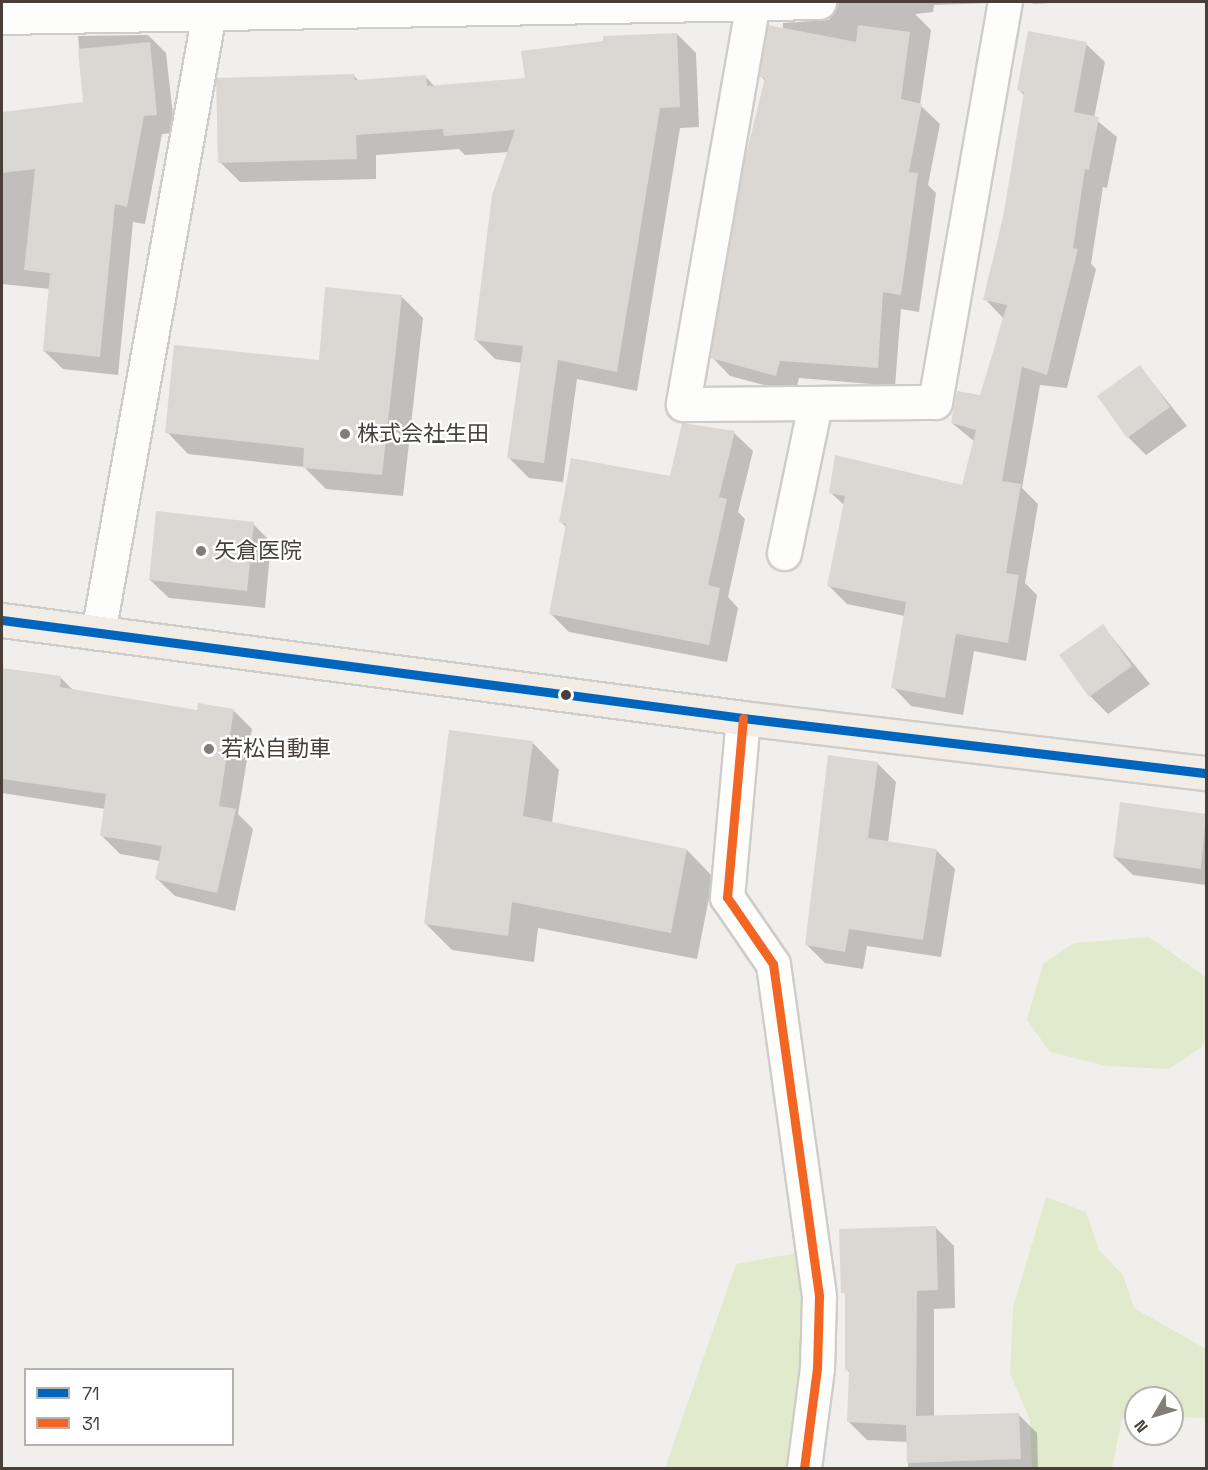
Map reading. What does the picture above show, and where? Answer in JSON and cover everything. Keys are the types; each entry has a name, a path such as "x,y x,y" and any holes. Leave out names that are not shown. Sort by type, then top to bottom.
{"main road":[{"path":"2,620 743,718 1206,773"}],"street":[{"path":"753,2 683,404 934,402 1005,2"},
{"path":"2,17 819,2"},
{"path":"98,633 208,13"},
{"path":"784,553 815,404"},
{"path":"743,718 727,897 773,964 819,1297 817,1368 804,1468"}],"green space":[{"path":"1149,937 1206,977 1206,1038 1201,1048 1169,1069 1107,1066 1050,1052 1027,1020 1043,964 1074,943"},
{"path":"1046,1197 1086,1212 1099,1250 1123,1275 1134,1308 1206,1349 1206,1418 1184,1417 1184,1386 1124,1386 1124,1419 1122,1419 1112,1468 1032,1468 1030,1420 1010,1374 1013,1307"},
{"path":"797,1253 807,1373 786,1468 665,1468 736,1264"}],"building":[{"path":"768,25 856,42 858,25 910,32 901,99 922,104 909,172 918,173 901,295 883,292 878,368 780,361 776,376 710,358 743,167 765,78 759,77"},
{"path":"1028,31 1087,42 1074,112 1099,117 1089,170 1085,169 1073,248 1078,249 1047,375 1022,367 1002,481 1021,484 1006,573 1019,575 1008,643 956,634 945,698 891,688 906,602 827,586 845,496 829,493 835,455 962,485 976,430 951,423 957,391 980,395 1007,305 983,300 1003,217 1024,92 1017,90"},
{"path":"677,33 680,107 660,108 617,372 558,360 544,463 507,458 523,346 474,340 492,195 515,130 444,136 443,129 356,135 357,159 218,163 216,78 354,74 355,80 426,75 427,86 525,78 521,51 603,41 603,36"},
{"path":"150,42 157,115 144,116 127,207 115,204 100,357 43,351 50,273 24,270 35,169 2,173 2,112 83,102 78,49"},
{"path":"325,287 402,295 382,475 303,468 304,448 165,433 174,345 319,360"},
{"path":"1140,365 1170,407 1127,438 1097,396"},
{"path":"682,423 735,431 719,497 727,499 708,585 720,588 709,645 549,614 566,524 559,522 571,458 670,476"},
{"name":"矢倉医院","path":"156,511 254,522 247,591 149,580"},
{"path":"1103,624 1132,666 1089,697 1059,655"},
{"path":"2,668 61,676 60,687 197,710 198,703 234,709 219,806 236,809 217,893 155,879 162,846 100,836 106,794 2,779"},
{"path":"449,730 533,741 523,816 687,849 671,933 512,902 508,936 424,924"},
{"path":"828,755 878,762 868,838 937,849 923,940 849,929 845,952 805,945"},
{"path":"1120,802 1206,814 1201,869 1113,857"},
{"path":"936,1226 938,1290 917,1291 916,1416 1019,1413 1021,1459 907,1463 906,1425 847,1422 849,1370 845,1370 845,1293 841,1293 839,1229"}],"transit line":[{"name":"71","path":"2,620 743,718 1206,773"},
{"name":"31","path":"743,718 727,897 773,964 819,1297 817,1368 804,1468"}],"place":[{"name":"株式会社生田","path":"345,434"},
{"name":"矢倉医院","path":"201,551"},
{"name":"若松自動車","path":"209,749"}]}
